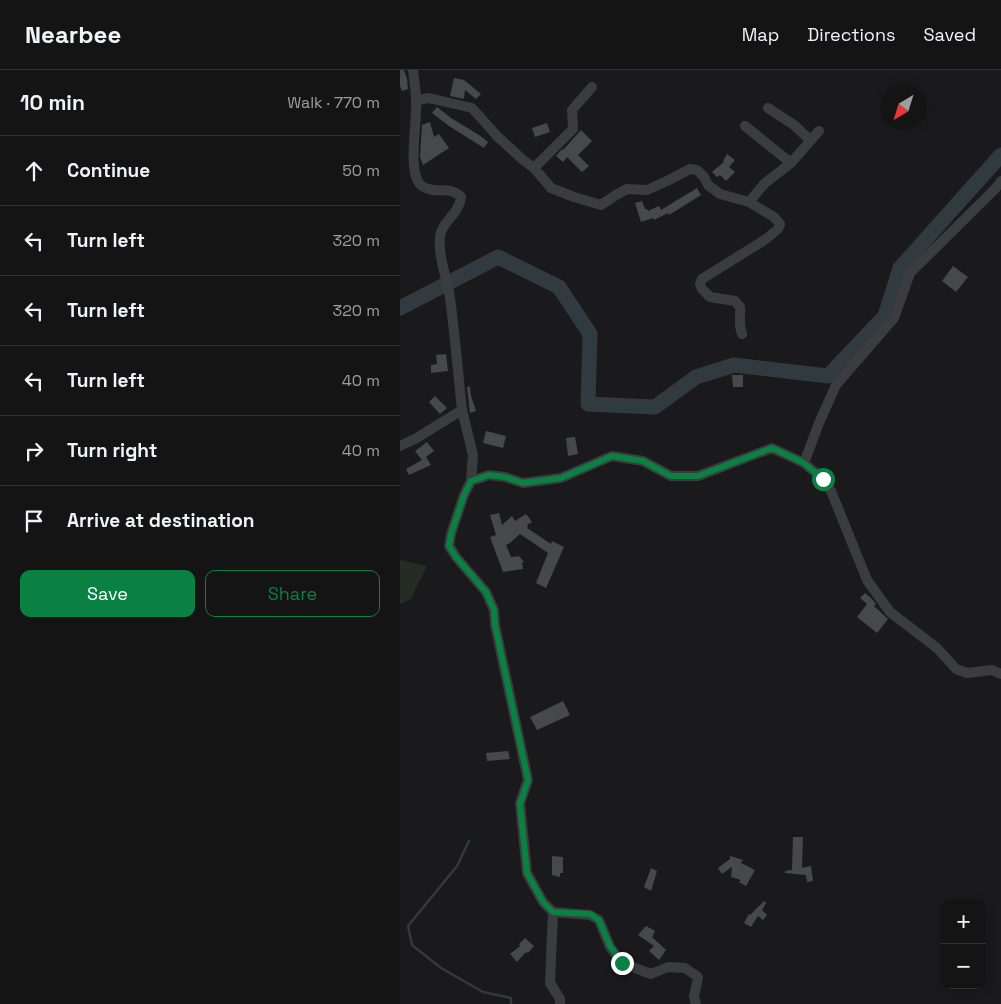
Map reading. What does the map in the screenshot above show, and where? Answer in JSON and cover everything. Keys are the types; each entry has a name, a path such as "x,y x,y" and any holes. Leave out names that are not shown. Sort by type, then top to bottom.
{"street":[{"path":"413,70 416,101 413,150 417,181 431,191 448,191 459,194 461,197 461,202 456,212 443,227 440,236 440,259 446,274 450,297 462,410 473,455 471,481 464,495 449,546 486,592 494,610 495,625 528,780 520,804 527,873 543,902 553,912 590,914 599,920 610,946 622,963 651,974 668,967 685,968 698,977 694,997 696,1004"},
{"path":"534,168 572,129 572,110 592,87"},
{"path":"416,101 434,98 472,108 497,136 534,168 551,188 574,197 601,205 616,194 627,190 647,190 690,169 697,170 704,177 708,185 720,194 749,202 774,217 780,224 778,229 766,239 702,280 700,284 710,297 735,301 740,307 739,326 742,334"},
{"path":"768,108 794,125 810,140"},
{"path":"745,126 791,163"},
{"path":"749,202 765,182 791,163 819,131"},
{"path":"804,463 836,385 894,318 910,273 1001,181"},
{"path":"400,446 462,410"},
{"path":"471,481 489,475 505,477 523,483 561,478 612,456 643,461 671,476 698,476 772,448 804,463 823,479 832,491 867,580 890,612 937,648 956,669 967,673 992,670 1001,674"},
{"path":"553,912 550,983 560,999 560,1004"}],"shaded area":[{"path":"400,560 427,566 411,599 400,604"}],"building":[{"path":"400,70 404,70 408,89 402,91 400,86"},
{"path":"454,78 464,80 481,94 476,99 465,90 464,99 450,96"},
{"path":"437,107 488,142 484,148 432,113"},
{"path":"430,122 434,137 439,134 449,148 423,165 420,157 422,125"},
{"path":"547,123 550,132 535,137 532,128"},
{"path":"581,130 592,141 578,155 589,166 582,172 567,157 563,162 556,156"},
{"path":"727,154 735,160 729,167 735,172 726,181 720,175 717,177 712,172 724,162"},
{"path":"697,188 701,195 669,215 668,213 654,220 653,218 641,222 635,203 642,201 645,209 648,211 659,206 661,210"},
{"path":"953,266 968,277 956,292 942,281"},
{"path":"446,354 448,371 431,373 431,365 437,364 436,355"},
{"path":"732,375 743,375 743,387 733,387"},
{"path":"470,386 476,411 470,413 467,387"},
{"path":"435,396 447,408 440,414 429,402"},
{"path":"486,431 506,436 503,448 483,443"},
{"path":"575,437 578,454 568,456 566,438"},
{"path":"427,442 434,451 426,457 431,465 409,475 406,469 422,460 415,451"},
{"path":"499,513 502,525 512,516 515,521 526,514 532,522 527,525 527,528 551,544 552,541 564,547 546,588 536,583 548,553 520,534 506,545 511,557 519,556 524,562 522,563 523,569 503,572 490,537 496,535 490,515"},
{"path":"865,593 876,604 874,606 888,619 877,633 857,617 867,604 860,598"},
{"path":"563,701 570,715 537,730 530,717"},
{"path":"508,751 510,759 487,761 486,753"},
{"path":"793,837 803,837 802,868 811,866 813,881 807,882 806,875 785,873 785,871 792,870"},
{"path":"552,856 563,857 563,873 560,873 560,877 552,875"},
{"path":"730,856 743,860 741,863 755,870 746,886 739,882 741,880 731,877 732,867 722,874 718,868 730,859"},
{"path":"651,868 657,871 651,891 644,887"},
{"path":"764,901 766,903 762,910 767,915 763,920 758,916 751,927 744,923 749,914"},
{"path":"646,926 655,931 652,937 666,950 659,960 649,951 654,946 638,935"},
{"path":"525,938 534,946 517,962 510,954 520,946 519,944"}],"waterway":[{"path":"400,308 498,257 559,287 590,334 588,404 655,407 696,377 734,365 828,376 885,316 900,268 1001,155"},
{"path":"469,841 457,866 408,926 412,945 441,968 483,992 511,998 511,1004"}],"route":[{"path":"622,963 610,946 599,920 590,914 553,912 543,902 527,873 520,804 528,780 495,625 494,610 486,592 449,546 464,495 471,481 489,475 505,477 523,483 561,478 612,456 643,461 671,476 698,476 772,448 804,463 823,479"}]}
